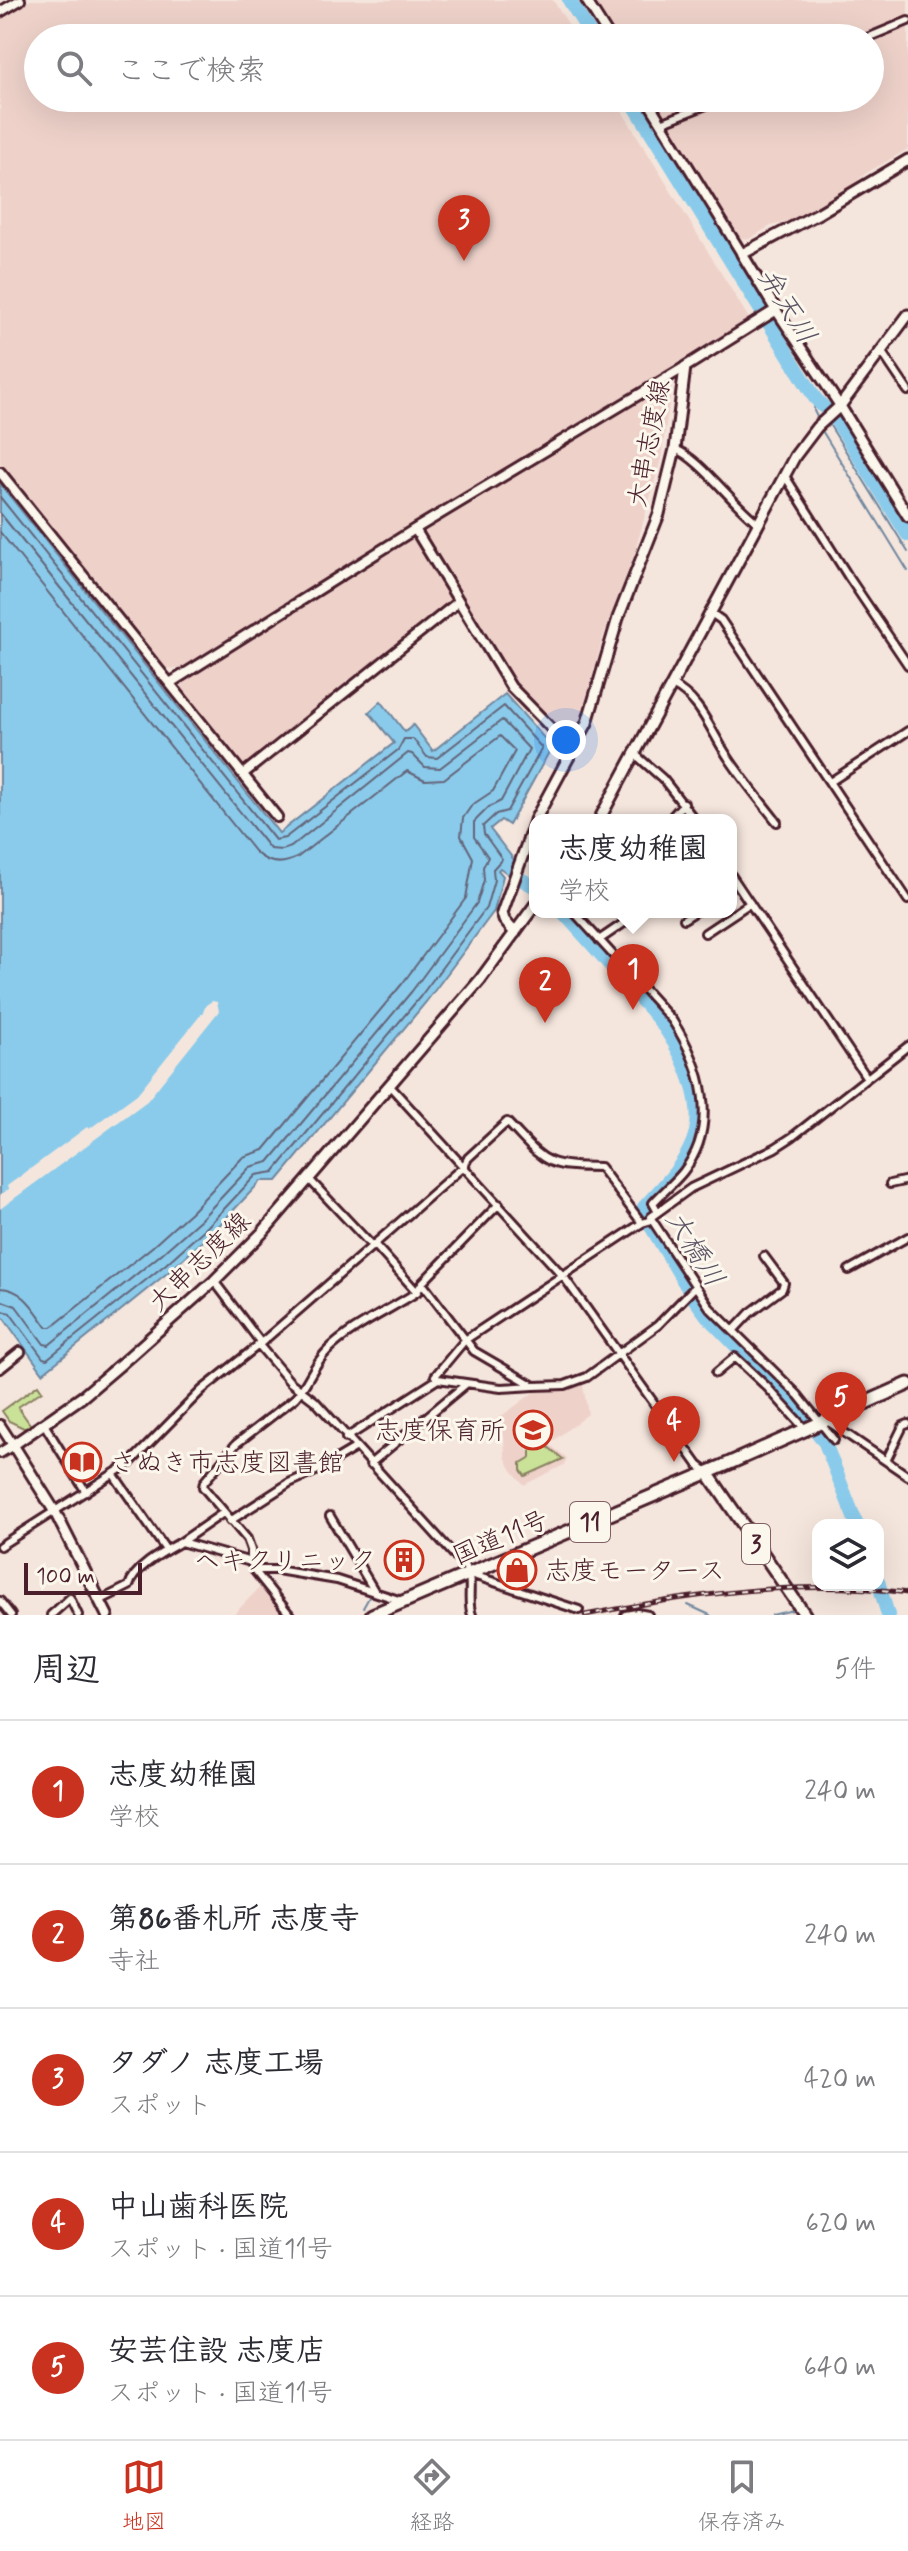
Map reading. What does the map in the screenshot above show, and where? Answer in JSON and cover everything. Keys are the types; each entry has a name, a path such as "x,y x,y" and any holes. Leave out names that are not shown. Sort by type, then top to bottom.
{"highway":[{"name":"国道11号","path":"372,1615 908,1384"}],"main road":[{"path":"772,313 742,254 908,160"},
{"name":"大串志度線","path":"538,814 578,743 618,618 659,514 675,449 685,367 772,313"},
{"path":"602,814 803,443 840,406 908,315"},
{"path":"840,406 908,516"},
{"name":"大串志度線","path":"515,933 502,913 529,835"},
{"name":"大串志度線","path":"13,1445 82,1397 214,1281 262,1233 408,1067 480,980 529,913"},
{"path":"13,1445 55,1512 107,1615"},
{"name":"3","path":"707,1472 805,1615"}],"street":[{"path":"0,12 20,0"},
{"path":"586,0 601,24"},
{"path":"884,31 908,21"},
{"path":"654,112 742,254"},
{"path":"661,123 689,112"},
{"path":"772,313 840,406"},
{"path":"881,351 908,391"},
{"path":"170,683 415,529 685,367"},
{"path":"675,449 689,455 720,489 759,524"},
{"path":"0,472 277,817"},
{"path":"785,476 908,665"},
{"path":"415,529 511,687 554,731 578,743"},
{"path":"243,774 458,602"},
{"path":"711,613 721,620 908,900"},
{"path":"672,685 687,692 697,704 729,759 777,822"},
{"path":"830,782 908,731"},
{"path":"636,755 663,779 691,814"},
{"path":"674,814 684,803"},
{"path":"737,889 750,903 867,1078"},
{"path":"737,912 750,903"},
{"path":"579,918 672,1020 685,1039 704,1094 704,1135 684,1171 653,1203 658,1212"},
{"path":"599,940 631,918"},
{"path":"705,933 728,918"},
{"path":"908,1046 792,1137 691,1188 651,1217 710,1308 798,1395 815,1424 908,1476"},
{"path":"389,1085 562,1274 698,1465 707,1472"},
{"path":"0,1546 130,1463 202,1390 374,1246 464,1166 468,1158 507,1122 539,1158 557,1166 600,1167 642,1223"},
{"path":"309,1179 417,1292"},
{"path":"890,1184 908,1180"},
{"path":"290,1615 254,1570 247,1539 203,1487 204,1482 236,1444 270,1420 302,1390 311,1371 328,1350 417,1292 422,1283 499,1204"},
{"path":"438,1379 435,1376 465,1340 562,1274 642,1223 652,1220"},
{"path":"849,1270 908,1237"},
{"path":"733,1331 750,1313 782,1289 784,1283 764,1256"},
{"path":"214,1281 290,1382 315,1401 469,1574 579,1610"},
{"path":"422,1283 474,1351 534,1386"},
{"path":"346,1438 438,1379 501,1388 565,1385 587,1377 658,1325 695,1287"},
{"path":"0,1368 20,1352"},
{"path":"716,1373 735,1357 767,1387 834,1440"},
{"path":"370,1464 466,1384"},
{"path":"44,1424 86,1492"},
{"path":"886,1461 903,1426 908,1424"},
{"path":"0,1425 13,1445 0,1453"},
{"path":"230,1521 289,1483 355,1448"},
{"path":"114,1475 166,1550"},
{"path":"99,1601 129,1586 131,1578 166,1550 223,1513"},
{"path":"330,1516 375,1592"},
{"path":"181,1542 251,1562"},
{"path":"254,1570 277,1570 337,1580 405,1602"},
{"path":"469,1574 468,1604 472,1615"},
{"path":"51,1615 70,1598 78,1615"},
{"path":"2,1606 11,1615"},
{"path":"625,1615 648,1615"}],"shaded area":[{"path":"30,0 553,0 568,24 24,24 24,112 623,112 750,320 675,364 661,459 634,555 604,634 576,734 573,736 551,724 513,680 459,596 246,765 239,762 181,689 185,677 178,669 165,668 0,463 0,18"},
{"path":"588,0 908,0 908,149 865,174 849,188 789,221 771,226 749,239 741,238 660,112 884,112 884,24 603,24"},
{"name":"志度保育所","path":"583,1385 588,1414 549,1444 567,1458 564,1465 524,1485 505,1457 504,1437 493,1422 537,1390"},
{"path":"263,1584 287,1615 233,1615"}],"green space":[{"path":"38,1385 42,1391 18,1407 32,1427 28,1430 9,1421 2,1411"},
{"path":"548,1439 547,1446 563,1459 525,1476 521,1463 531,1457 531,1441"}],"water":[{"path":"0,484 279,833 394,743 369,712 381,701 405,732 413,725 433,751 505,694 544,738 554,743 509,825 501,820 490,829 514,860 508,874 500,868 498,870 503,876 494,911 426,1002 277,1181 261,1181 213,1232 171,1270 43,1373 0,1313"}],"pier":[{"path":"212,1001 217,1002 219,1011 147,1101 0,1209 0,1195 8,1189 7,1186 137,1094"}],"waterway":[{"name":"弁天川","path":"569,0 584,24"},
{"name":"弁天川","path":"639,112 815,398 837,421 908,535"},
{"path":"815,398 814,411 818,419"},
{"name":"弁天川","path":"816,399 824,415"},
{"path":"829,424 908,552"},
{"path":"821,429 908,571"},
{"name":"大橋川","path":"511,866 519,878 529,884"},
{"name":"大橋川","path":"568,918 664,1027 681,1055 695,1093 698,1120 693,1143 682,1163 644,1207 643,1213 708,1317 809,1421 825,1443 855,1519"},
{"name":"大橋川","path":"881,1591 888,1615"},
{"path":"363,1608 372,1592"},
{"path":"688,1605 710,1615"},
{"path":"772,1615 793,1610"}],"railway":[{"path":"585,1615 705,1595 786,1588 908,1593"}],"place":[{"name":"タダノ 志度工場","path":"464,261"},
{"name":"志度幼稚園","path":"633,1010"},
{"name":"第86番札所 志度寺","path":"545,1023"},
{"name":"志度保育所","path":"533,1430"},
{"name":"安芸住設 志度店","path":"841,1438"},
{"name":"さぬき市志度図書館","path":"82,1462"},
{"name":"中山歯科医院","path":"674,1462"},
{"name":"ヘキクリニック","path":"404,1560"},
{"name":"志度モータース","path":"517,1570"}]}
